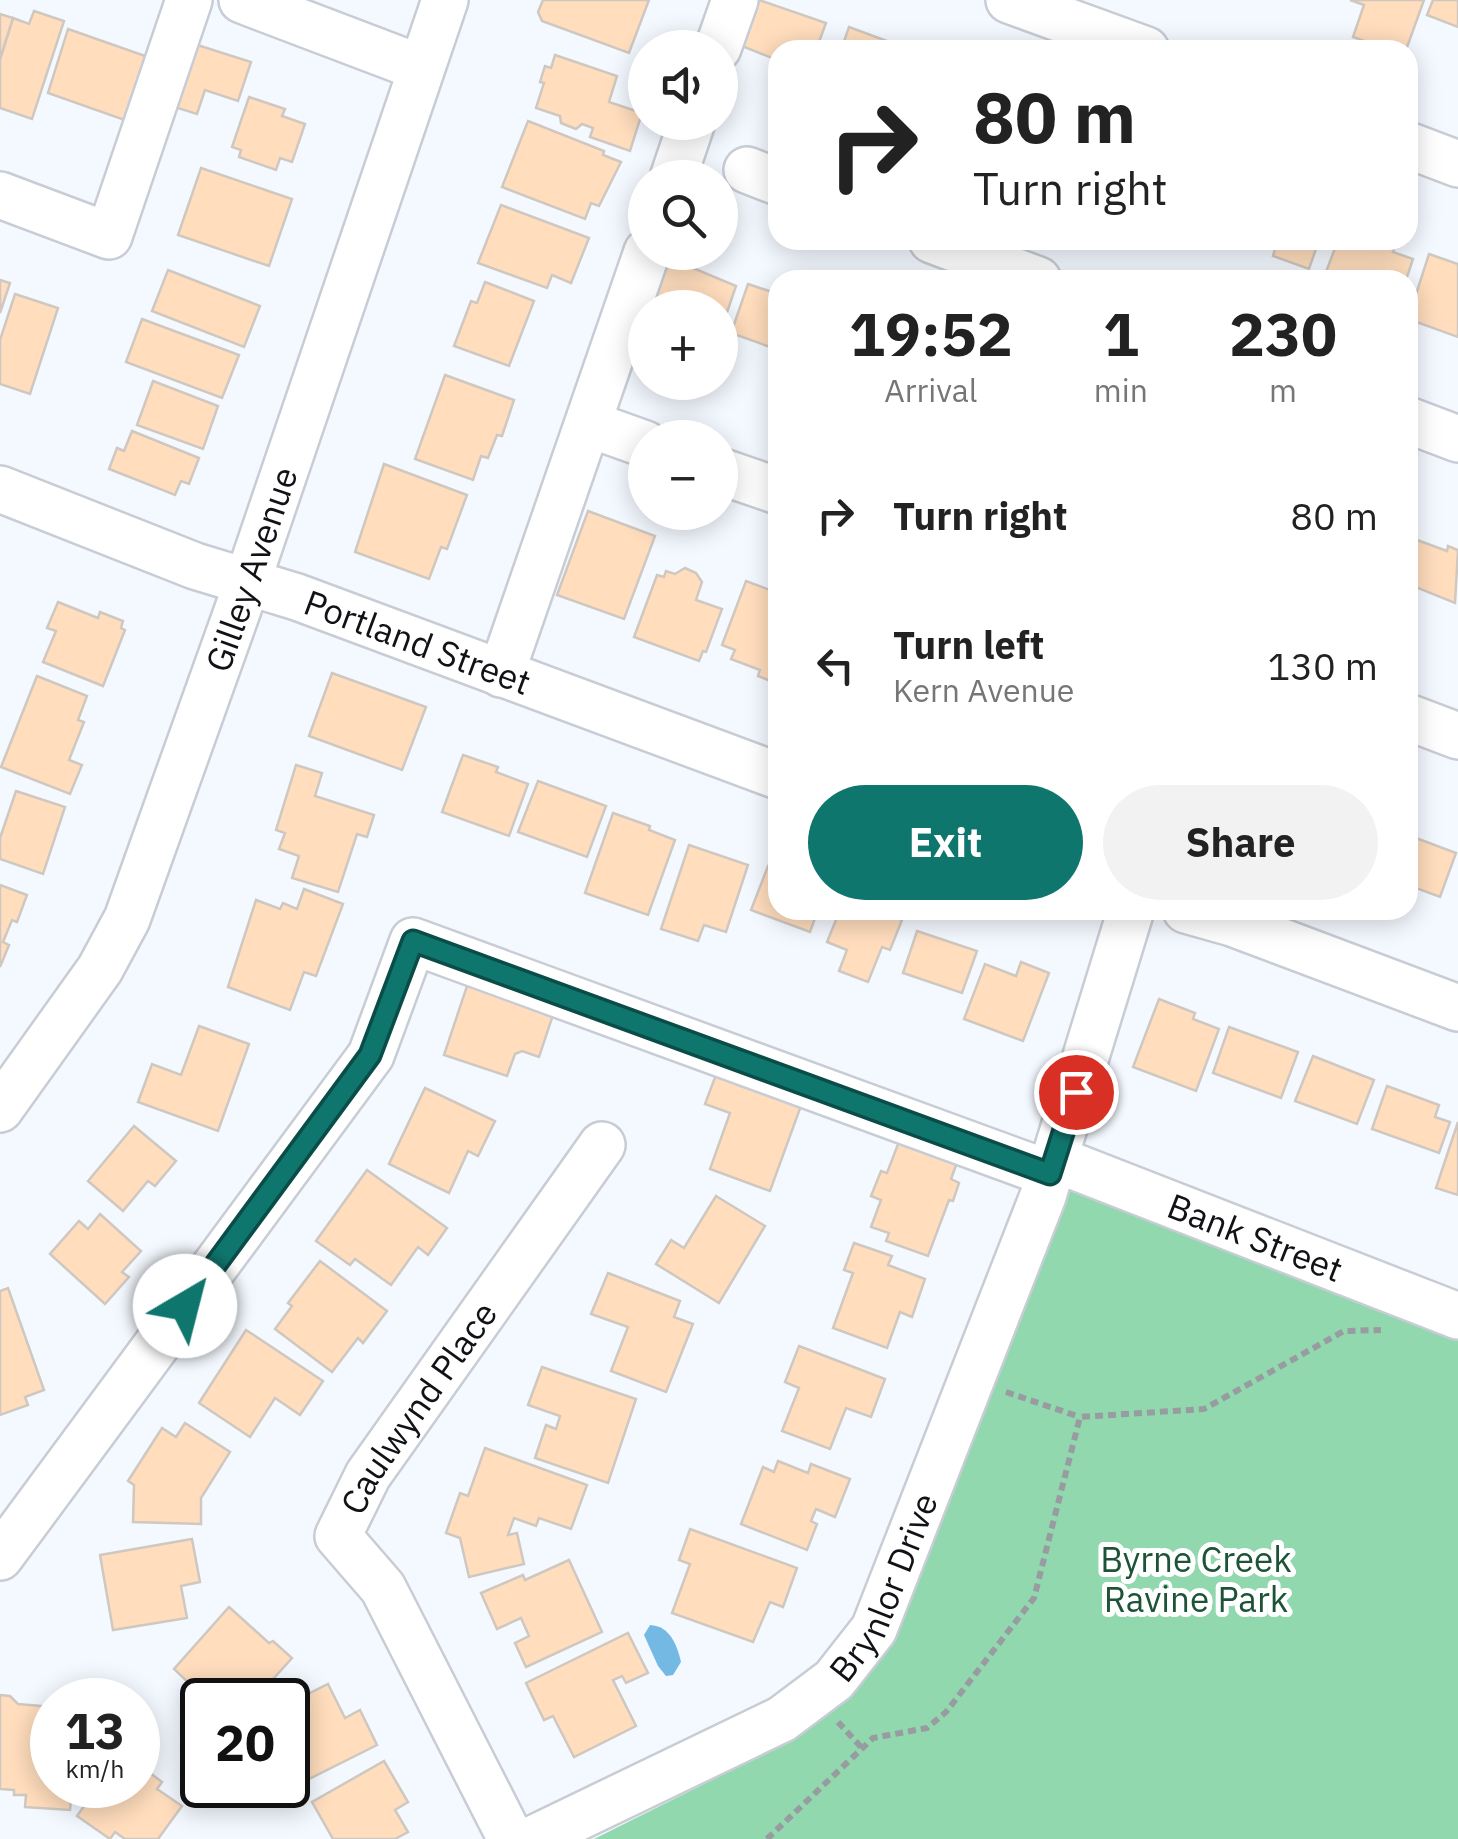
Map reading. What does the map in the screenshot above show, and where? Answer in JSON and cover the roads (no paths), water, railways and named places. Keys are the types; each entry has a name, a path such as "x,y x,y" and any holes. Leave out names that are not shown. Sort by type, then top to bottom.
{"street":[{"path":"0,195 109,236 189,0"},
{"path":"242,0 421,68"},
{"name":"Gilley Avenue","path":"8,1086 100,969 128,919 445,0"},
{"path":"724,30 735,0"},
{"path":"1009,0 1119,40"},
{"path":"1418,150 1458,164"},
{"path":"958,250 1012,270"},
{"path":"501,674 641,270"},
{"path":"589,424 628,438"},
{"path":"1418,424 1458,439"},
{"path":"738,477 768,488"},
{"name":"Portland Street","path":"0,489 768,772"},
{"path":"1418,722 1458,736"},
{"name":"Brynlor Drive","path":"532,1839 782,1719 834,1680 874,1629 1052,1167 1129,920"},
{"path":"1221,920 1458,1008"},
{"name":"Bank Street","path":"0,1556 370,1055 413,941 1052,1167 1458,1316"},
{"name":"Caulwynd Place","path":"511,1839 383,1588 338,1536 368,1475 602,1144"}],"water":[{"path":"650,1625 663,1629 675,1643 681,1662 673,1675 666,1676 658,1666 644,1635"}],"park label":[{"name":"Byrne Creek Ravine Park","path":"1196,1579"}]}
